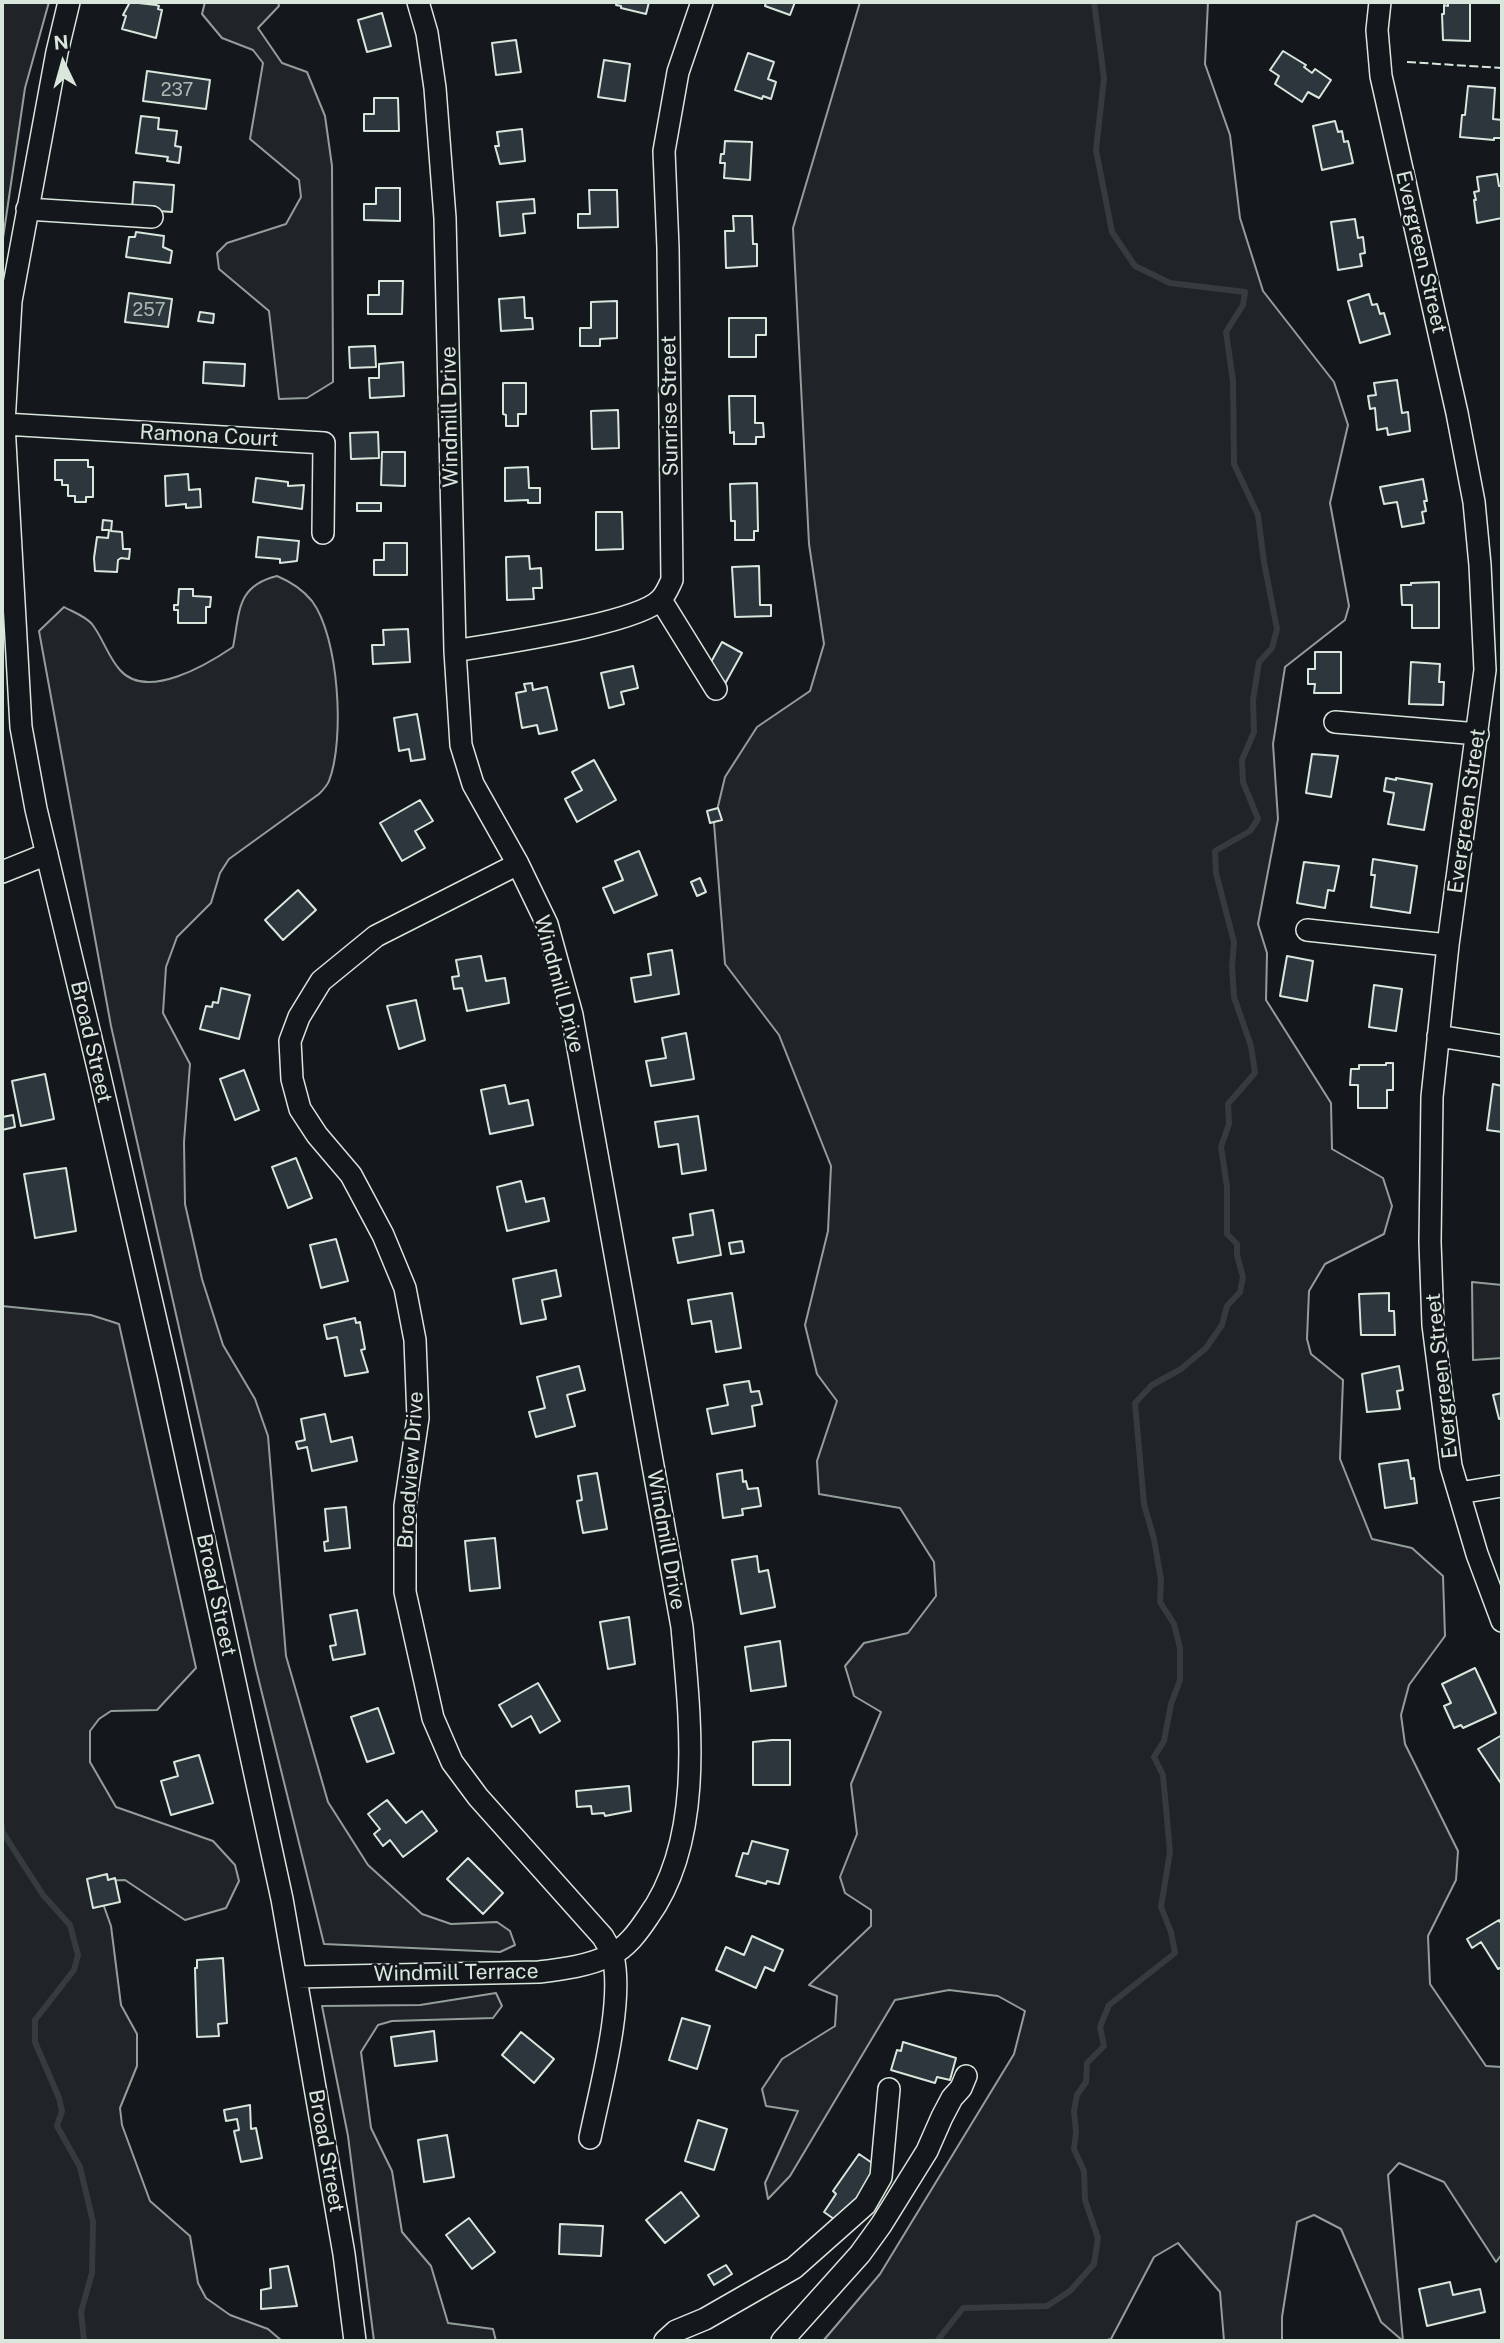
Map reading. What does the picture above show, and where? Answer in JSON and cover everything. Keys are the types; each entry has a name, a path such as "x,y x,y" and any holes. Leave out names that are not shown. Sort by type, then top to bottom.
{"street":[{"name":"Broad Street","path":"69,2 6,327 3,414 21,727 36,809 168,1373 282,1899 344,2254 355,2341"},
{"name":"Windmill Drive","path":"418,2 427,33 435,88 445,218 455,651 461,745 473,784 518,864 547,924 572,1015 682,1627 688,1692 689,1768 682,1844 661,1899 633,1938 613,1954"},
{"name":"Sunrise Street","path":"661,600 672,580 668,248 664,151 678,72 702,2"},
{"name":"Evergreen Street","path":"1380,2 1377,30 1381,76 1457,413 1474,502 1485,670 1448,946 1432,1097 1430,1242 1433,1311 1451,1466 1477,1554 1502,1621"},
{"path":"27,209 152,217"},
{"name":"Ramona Court","path":"3,414 324,443 323,533"},
{"path":"455,651 585,627 640,612 661,600 716,689"},
{"path":"1335,722 1478,734"},
{"path":"2,872 47,854"},
{"name":"Broadview Drive","path":"518,864 376,936 321,981 299,1017 290,1041 292,1079 300,1108 317,1135 351,1175 383,1235 405,1288 415,1340 418,1418 405,1506 405,1592 433,1718 452,1762 478,1797 603,1937 613,1954"},
{"path":"1307,930 1448,946"},
{"path":"1438,1036 1502,1046"},
{"path":"1459,1493 1502,1486"},
{"path":"590,2137 609,2050 616,1982 613,1954"},
{"name":"Windmill Terrace","path":"296,1977 539,1972 579,1967 613,1954"},
{"path":"782,2341 860,2254 881,2225 928,2151 942,2117 966,2076"},
{"path":"665,2341 677,2331 705,2319 794,2268 865,2205 881,2177 889,2089"}],"shaded area":[{"path":"2,2 49,2 25,88 2,245"},
{"path":"205,2 278,2 279,6 258,28 282,63 307,72 325,116 332,166 333,382 307,398 279,399 269,311 219,269 217,253 227,243 286,224 301,197 299,180 250,139 263,63 253,50 222,38 202,14"},
{"path":"860,2 1208,2 1205,64 1230,135 1240,218 1263,291 1334,382 1348,425 1330,503 1349,606 1345,620 1285,667 1273,744 1278,819 1258,924 1267,953 1266,1000 1331,1103 1332,1149 1383,1178 1392,1206 1384,1234 1325,1264 1309,1291 1307,1339 1311,1354 1343,1380 1340,1459 1372,1539 1412,1548 1443,1576 1445,1636 1409,1685 1401,1715 1405,1744 1458,1851 1456,1880 1428,1936 1430,1984 1486,2066 1502,2067 1502,2254 1496,2262 1444,2182 1399,2163 1388,2175 1403,2341 1381,2322 1341,2229 1314,2215 1297,2222 1282,2317 1282,2341 1224,2341 1220,2292 1178,2243 1154,2257 1111,2339 823,2341 880,2274 1014,2054 1025,2011 998,1996 949,1990 895,2000 790,2176 768,2199 765,2183 798,2111 766,2106 762,2089 782,2059 835,2026 837,1996 809,1985 871,1926 871,1910 845,1893 840,1877 857,1834 851,1784 881,1712 854,1696 845,1666 864,1643 908,1633 936,1596 934,1562 900,1508 819,1494 817,1461 837,1401 817,1374 805,1325 828,1231 831,1166 779,1035 725,964 714,823 725,777 757,727 810,691 824,644 809,544 793,228"},
{"path":"277,576 296,586 312,601 328,639 337,689 337,741 334,763 328,783 319,794 229,859 220,873 211,903 177,937 166,967 163,1013 190,1064 184,1142 185,1204 202,1279 223,1345 255,1399 268,1436 286,1656 328,1802 368,1865 422,1914 451,1924 497,1922 510,1931 515,1945 500,1952 324,1944 256,1669 111,1026 39,631 64,607 92,624 120,670 132,679 161,681 193,670 233,647 242,602 254,586"},
{"path":"1472,1282 1502,1285 1502,1358 1473,1360"},
{"path":"2,1306 91,1315 119,1324 196,1668 157,1710 111,1711 99,1719 90,1731 90,1762 116,1807 213,1841 235,1865 239,1881 226,1908 185,1920 125,1880 95,1881 111,1926 121,2005 137,2034 137,2066 120,2108 122,2125 150,2201 190,2236 198,2283 206,2298 230,2315 268,2329 282,2341 2,2341"},
{"path":"496,1993 502,2006 493,2018 392,2021 378,2025 361,2052 371,2128 392,2171 402,2232 431,2266 448,2323 493,2329 496,2341 374,2341 348,2136 322,2006 420,2005"}],"building":[{"path":"130,2 156,5 162,10 156,38 122,29 126,16 123,15"},
{"path":"617,2 649,2 646,14 621,8 616,5"},
{"path":"766,2 795,2 790,15 765,6"},
{"path":"1448,2 1470,2 1470,41 1443,40 1442,14 1444,5 1448,6"},
{"path":"382,13 391,46 367,52 358,20"},
{"path":"516,40 521,72 496,75 492,43"},
{"path":"1283,51 1306,65 1304,67 1312,73 1315,69 1331,80 1319,98 1308,92 1302,102 1275,84 1279,76 1270,70"},
{"path":"748,53 774,62 768,79 776,82 771,99 763,96 762,99 735,90"},
{"path":"604,60 630,64 625,101 598,97"},
{"path":"147,71 210,80 206,109 143,101"},
{"path":"1468,86 1495,88 1493,119 1502,120 1502,138 1494,140 1460,137"},
{"path":"374,98 398,98 399,131 364,131 364,114 374,114"},
{"path":"141,116 159,118 158,129 177,131 175,146 181,147 179,163 167,161 168,157 136,153"},
{"path":"1335,121 1338,132 1342,131 1344,142 1348,141 1353,163 1322,170 1313,126"},
{"path":"522,129 525,161 500,164 495,146 499,146 497,132"},
{"path":"725,141 752,142 750,180 724,178 725,163 720,163"},
{"path":"1497,174 1499,186 1502,186 1502,218 1477,223 1474,192 1479,191 1477,177"},
{"path":"134,182 174,185 172,212 132,209"},
{"path":"376,188 400,188 400,221 364,220 364,204 376,204"},
{"path":"589,190 617,190 618,227 578,228 578,214 590,214"},
{"path":"534,199 535,213 523,214 525,233 500,236 497,202"},
{"path":"733,216 752,216 753,244 757,244 757,266 726,268 725,231 734,231"},
{"path":"1355,219 1358,238 1363,237 1365,253 1360,254 1362,266 1338,270 1331,222"},
{"path":"136,232 164,236 163,247 172,251 170,263 126,257 129,237 135,237"},
{"path":"379,281 403,281 402,314 368,314 368,295 379,295"},
{"path":"129,293 172,299 168,327 125,322"},
{"path":"1369,294 1372,305 1377,304 1380,314 1384,313 1390,334 1360,343 1348,301"},
{"path":"524,297 525,318 532,318 533,329 501,331 499,299"},
{"path":"617,301 617,338 600,339 600,346 580,346 580,328 591,328 591,302"},
{"path":"200,312 214,314 213,323 198,321"},
{"path":"729,318 766,318 766,335 756,335 756,357 729,357"},
{"path":"375,346 376,367 350,368 349,347"},
{"path":"204,362 245,364 244,386 203,383"},
{"path":"403,362 404,396 370,398 369,378 379,378 379,364"},
{"path":"1397,380 1402,413 1408,412 1410,431 1388,435 1387,428 1377,430 1375,408 1370,409 1368,396 1376,395 1374,383"},
{"path":"503,383 526,383 526,414 518,414 518,426 506,426 506,415 503,414"},
{"path":"729,396 755,396 755,423 763,423 764,437 756,437 756,444 734,444 734,432 730,433"},
{"path":"618,410 619,448 592,449 591,411"},
{"path":"378,432 379,458 351,459 350,433"},
{"path":"382,452 405,452 405,486 381,485"},
{"path":"55,460 88,460 88,467 93,467 93,497 86,497 86,502 75,502 75,496 68,496 68,485 62,485 62,480 55,480"},
{"path":"528,467 529,488 540,488 540,503 528,503 528,500 505,501 505,468"},
{"path":"188,474 189,490 200,489 201,507 186,508 186,504 166,506 165,476"},
{"path":"256,478 288,482 288,486 304,485 302,509 253,502"},
{"path":"1423,479 1427,501 1424,501 1426,511 1422,512 1424,523 1402,527 1397,502 1384,504 1380,487"},
{"path":"757,483 758,531 754,531 754,540 735,540 735,521 731,521 730,484"},
{"path":"357,503 381,503 381,511 357,511"},
{"path":"596,512 622,512 623,549 596,550"},
{"path":"103,520 112,521 111,531 122,532 123,549 130,549 129,559 118,560 117,572 95,571 97,537 108,538 109,530 102,530"},
{"path":"258,537 299,541 297,561 280,563 280,559 256,557"},
{"path":"384,543 407,543 407,575 374,575 374,560 384,560"},
{"path":"529,556 530,569 541,568 542,588 533,588 534,599 507,600 506,557"},
{"path":"759,566 760,605 771,605 771,616 735,617 732,567"},
{"path":"1439,582 1439,628 1412,628 1412,605 1402,605 1401,585"},
{"path":"179,589 193,589 193,596 211,597 210,607 206,607 206,623 178,623 178,610 174,610 174,605 178,605"},
{"path":"408,629 410,662 373,664 372,645 384,645 383,630"},
{"path":"722,642 742,653 718,692 700,682"},
{"path":"1315,652 1341,652 1341,693 1314,693 1315,684 1308,684 1308,669 1315,669"},
{"path":"1411,662 1440,664 1439,682 1444,682 1443,705 1409,704"},
{"path":"633,666 638,688 621,692 624,704 609,708 601,673"},
{"path":"532,683 533,690 547,687 557,730 539,734 537,725 522,728 516,693 526,691 524,684"},
{"path":"417,714 425,759 411,761 409,749 399,751 394,718"},
{"path":"1312,754 1338,756 1331,797 1306,793"},
{"path":"594,760 616,800 577,822 565,799 582,790 572,772"},
{"path":"1386,778 1432,784 1424,830 1388,824 1394,793 1384,791"},
{"path":"420,800 433,821 415,831 425,848 402,861 380,823"},
{"path":"718,808 722,820 710,823 707,811"},
{"path":"639,851 657,895 614,913 603,888 623,880 615,861"},
{"path":"1373,859 1417,866 1410,913 1371,907 1375,875 1371,875"},
{"path":"1304,862 1339,866 1334,891 1328,890 1325,908 1297,903"},
{"path":"700,878 706,892 697,896 691,882"},
{"path":"298,890 316,910 283,940 265,920"},
{"path":"672,950 679,994 635,1002 631,978 651,975 648,954"},
{"path":"481,956 486,981 505,978 509,1003 467,1011 462,988 454,989 452,977 459,976 456,960"},
{"path":"1287,956 1313,961 1307,1001 1280,996"},
{"path":"1374,985 1402,989 1396,1031 1369,1027"},
{"path":"221,988 250,995 239,1039 200,1029 206,1006 212,1007 213,1002 218,1003"},
{"path":"416,1000 425,1040 399,1049 387,1006"},
{"path":"686,1033 694,1079 651,1086 646,1061 666,1058 662,1038"},
{"path":"1393,1063 1393,1090 1387,1090 1387,1108 1358,1108 1358,1085 1350,1085 1351,1069 1359,1069 1359,1065"},
{"path":"244,1070 259,1110 235,1120 220,1079"},
{"path":"45,1074 54,1119 21,1126 12,1081"},
{"path":"1493,1084 1502,1086 1502,1132 1487,1130"},
{"path":"505,1085 509,1104 528,1100 533,1125 490,1134 481,1090"},
{"path":"13,1115 15,1127 2,1130 2,1117"},
{"path":"698,1116 706,1170 682,1174 678,1144 659,1147 655,1122"},
{"path":"296,1158 312,1198 288,1208 272,1167"},
{"path":"66,1168 76,1231 35,1238 24,1174"},
{"path":"521,1181 526,1202 544,1198 549,1221 507,1231 497,1187"},
{"path":"713,1210 721,1255 678,1263 673,1238 693,1235 690,1214"},
{"path":"336,1239 348,1281 321,1288 310,1245"},
{"path":"742,1241 744,1252 731,1254 729,1243"},
{"path":"556,1270 561,1296 542,1300 546,1319 521,1324 513,1279"},
{"path":"732,1293 741,1348 716,1352 711,1321 692,1324 688,1300"},
{"path":"1389,1293 1389,1311 1394,1311 1395,1335 1361,1335 1359,1294"},
{"path":"355,1318 356,1323 360,1322 365,1349 361,1350 368,1372 345,1376 337,1337 327,1339 324,1325"},
{"path":"579,1366 585,1390 567,1395 575,1426 536,1437 529,1412 545,1408 537,1377"},
{"path":"1399,1366 1403,1390 1397,1391 1400,1409 1367,1412 1362,1374"},
{"path":"749,1381 751,1392 759,1391 762,1404 752,1406 755,1426 712,1434 707,1409 728,1405 724,1385"},
{"path":"1502,1393 1502,1418 1499,1419 1493,1395"},
{"path":"325,1414 331,1442 352,1437 357,1461 312,1471 307,1447 298,1449 296,1442 305,1440 301,1419"},
{"path":"1408,1460 1411,1479 1414,1478 1417,1503 1385,1508 1379,1464"},
{"path":"742,1470 743,1482 746,1481 748,1489 758,1488 761,1506 742,1509 743,1515 723,1518 717,1474"},
{"path":"597,1473 607,1529 583,1533 577,1501 582,1500 578,1476"},
{"path":"346,1507 350,1548 325,1551 324,1542 328,1541 325,1509"},
{"path":"495,1538 500,1588 470,1591 465,1541"},
{"path":"757,1556 759,1572 768,1570 775,1607 741,1614 732,1560"},
{"path":"357,1610 365,1654 333,1660 330,1646 336,1645 330,1615"},
{"path":"629,1617 635,1664 608,1669 600,1622"},
{"path":"780,1641 786,1686 751,1691 745,1647"},
{"path":"1475,1668 1496,1713 1463,1728 1461,1725 1454,1728 1444,1706 1451,1703 1442,1684"},
{"path":"538,1683 560,1721 540,1733 531,1716 512,1727 499,1705"},
{"path":"378,1708 394,1753 367,1762 351,1717"},
{"path":"1502,1735 1502,1785 1478,1749"},
{"path":"790,1740 790,1785 753,1785 753,1742"},
{"path":"199,1755 213,1803 171,1815 161,1781 178,1776 174,1762"},
{"path":"629,1786 631,1811 605,1816 604,1813 592,1814 591,1806 577,1807 576,1791"},
{"path":"387,1800 406,1823 422,1811 437,1831 403,1857 390,1840 383,1846 374,1834 380,1829 368,1814"},
{"path":"752,1841 788,1850 779,1884 767,1881 766,1884 736,1876 743,1853 748,1854"},
{"path":"468,1858 503,1893 483,1914 447,1879"},
{"path":"107,1874 108,1880 115,1878 120,1902 93,1908 87,1879"},
{"path":"1499,1920 1502,1925 1502,1967 1498,1969 1481,1942 1472,1948 1467,1939"},
{"path":"752,1936 783,1950 774,1971 765,1967 756,1988 716,1970 726,1947 744,1955"},
{"path":"223,1958 227,2023 218,2024 219,2036 197,2037 197,1960"},
{"path":"682,2018 710,2026 697,2069 669,2060"},
{"path":"434,2031 437,2061 395,2066 391,2037"},
{"path":"521,2032 554,2059 534,2083 502,2055"},
{"path":"903,2042 956,2058 950,2080 937,2077 935,2083 891,2070 897,2050 901,2051"},
{"path":"250,2105 251,2129 256,2128 262,2158 241,2162 234,2131 239,2130 237,2119 226,2121 224,2110"},
{"path":"698,2120 727,2129 714,2170 685,2161"},
{"path":"447,2135 454,2177 424,2182 418,2140"},
{"path":"859,2154 881,2169 841,2224 824,2212 836,2194 833,2191"},
{"path":"681,2192 699,2216 665,2243 646,2220"},
{"path":"469,2218 495,2252 472,2269 446,2235"},
{"path":"560,2224 603,2226 601,2256 559,2254"},
{"path":"726,2265 732,2274 714,2285 708,2275"},
{"path":"288,2266 297,2306 261,2309 261,2290 271,2288 270,2269"},
{"path":"1450,2282 1453,2295 1480,2289 1485,2312 1427,2326 1419,2289"}],"waterway":[{"path":"937,2341 963,2308 1047,2306 1070,2291 1094,2264 1098,2238 1085,2200 1084,2171 1074,2149 1074,2111 1077,2095 1086,2082 1087,2063 1104,2046 1100,2027 1109,2005 1175,1953 1171,1932 1161,1907 1170,1852 1163,1775 1154,1757 1164,1741 1171,1704 1180,1680 1180,1648 1174,1624 1160,1602 1161,1580 1154,1539 1144,1504 1135,1403 1152,1385 1181,1369 1206,1348 1222,1325 1227,1306 1240,1292 1243,1277 1237,1244 1227,1234 1227,1187 1221,1147 1229,1124 1228,1104 1255,1073 1251,1046 1234,997 1234,942 1216,873 1215,851 1250,831 1258,819 1243,782 1242,760 1254,732 1253,700 1259,662 1272,648 1277,629 1258,515 1234,464 1233,381 1226,332 1243,305 1245,292 1170,283 1135,266 1112,232 1096,150 1104,78 1094,2"},
{"path":"2,1826 2,1831 43,1895 70,1925 78,1955 74,1970 35,2020 35,2042 59,2098 62,2111 57,2126 80,2167 93,2222 92,2273 81,2312 84,2341"}],"fence":[{"path":"1407,62 1502,68"}]}
